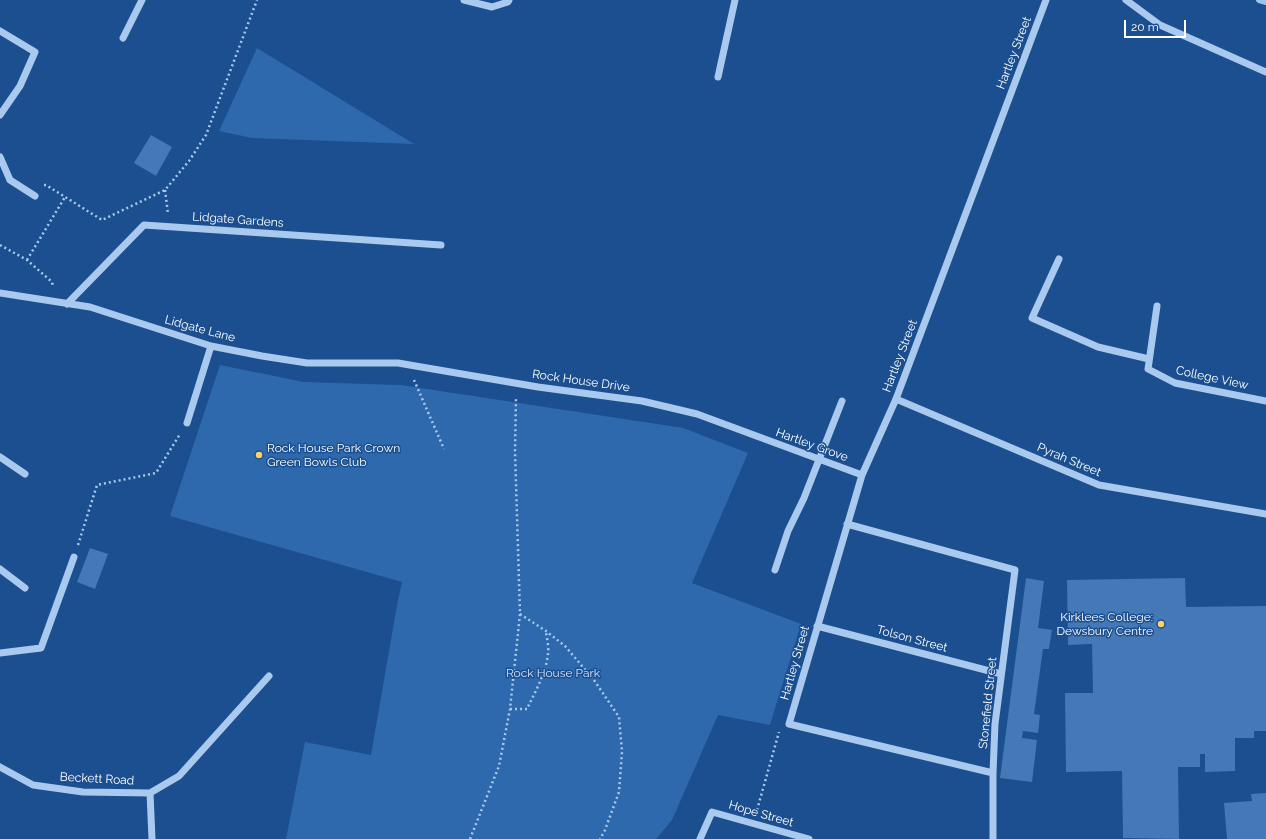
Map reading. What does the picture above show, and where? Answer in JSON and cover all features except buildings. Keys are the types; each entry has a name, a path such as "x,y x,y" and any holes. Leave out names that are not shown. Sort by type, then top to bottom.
{"street":[{"path":"123,38 142,0"},
{"path":"464,0 492,7 508,2 509,0"},
{"path":"718,77 734,0"},
{"name":"Hartley Street","path":"789,724 862,474 896,400 1046,0"},
{"path":"1126,0 1160,25 1266,72"},
{"path":"0,31 35,52 20,86 0,115"},
{"path":"0,157 10,180 34,196"},
{"name":"Lidgate Gardens","path":"67,304 144,225 440,245"},
{"path":"1059,259 1032,318 1098,347 1149,359 1158,306"},
{"name":"Lidgate Lane","path":"0,293 90,307 211,346 307,363 398,363"},
{"path":"187,423 211,346"},
{"name":"College View","path":"1149,359 1148,369 1175,383 1266,401"},
{"name":"Rock House Drive","path":"398,363 538,387 642,401 697,414 756,437"},
{"name":"Pyrah Street","path":"896,400 1099,485 1266,514"},
{"path":"775,570 788,531 804,498 842,402"},
{"name":"Hartley Grove","path":"756,437 862,474"},
{"path":"0,457 25,474"},
{"name":"Stonefield Street","path":"847,524 1015,570 995,724 993,839"},
{"path":"0,653 41,648 74,557"},
{"path":"0,569 25,588"},
{"name":"Tolson Street","path":"817,626 1001,674"},
{"path":"150,793 179,776 269,676"},
{"path":"789,724 993,773"},
{"name":"Beckett Road","path":"0,767 33,785 82,792 150,793 152,839"},
{"name":"Hope Street","path":"700,839 712,812 809,839"}],"path":[{"path":"46,185 102,220 165,190 189,161 206,135 257,0"},
{"path":"165,190 170,226"},
{"path":"26,260 66,197"},
{"path":"0,245 26,260 52,282 54,302"},
{"path":"407,365 444,449"},
{"path":"470,839 498,766 510,709 520,614 515,451 516,383"},
{"path":"74,557 96,485 156,473 187,423"},
{"path":"520,614 546,631 565,646 594,680 619,717 622,752 619,792 605,830 600,839"},
{"path":"510,709 527,709 549,653 546,631"},
{"path":"753,824 781,727 789,724"}],"green space":[{"path":"257,48 414,144 252,138 219,131"},
{"name":"Rock House Park","path":"220,365 304,382 401,385 683,428 748,453 692,583 801,624 770,725 718,715 672,820 656,839 286,839 305,742 371,755 402,582 170,516"}],"waterway":[{"path":"1259,0 1266,2"}],"place":[{"name":"Rock House Park Crown Green Bowls Club","path":"259,455"},
{"name":"Kirklees College: Dewsbury Centre","path":"1161,624"}]}
